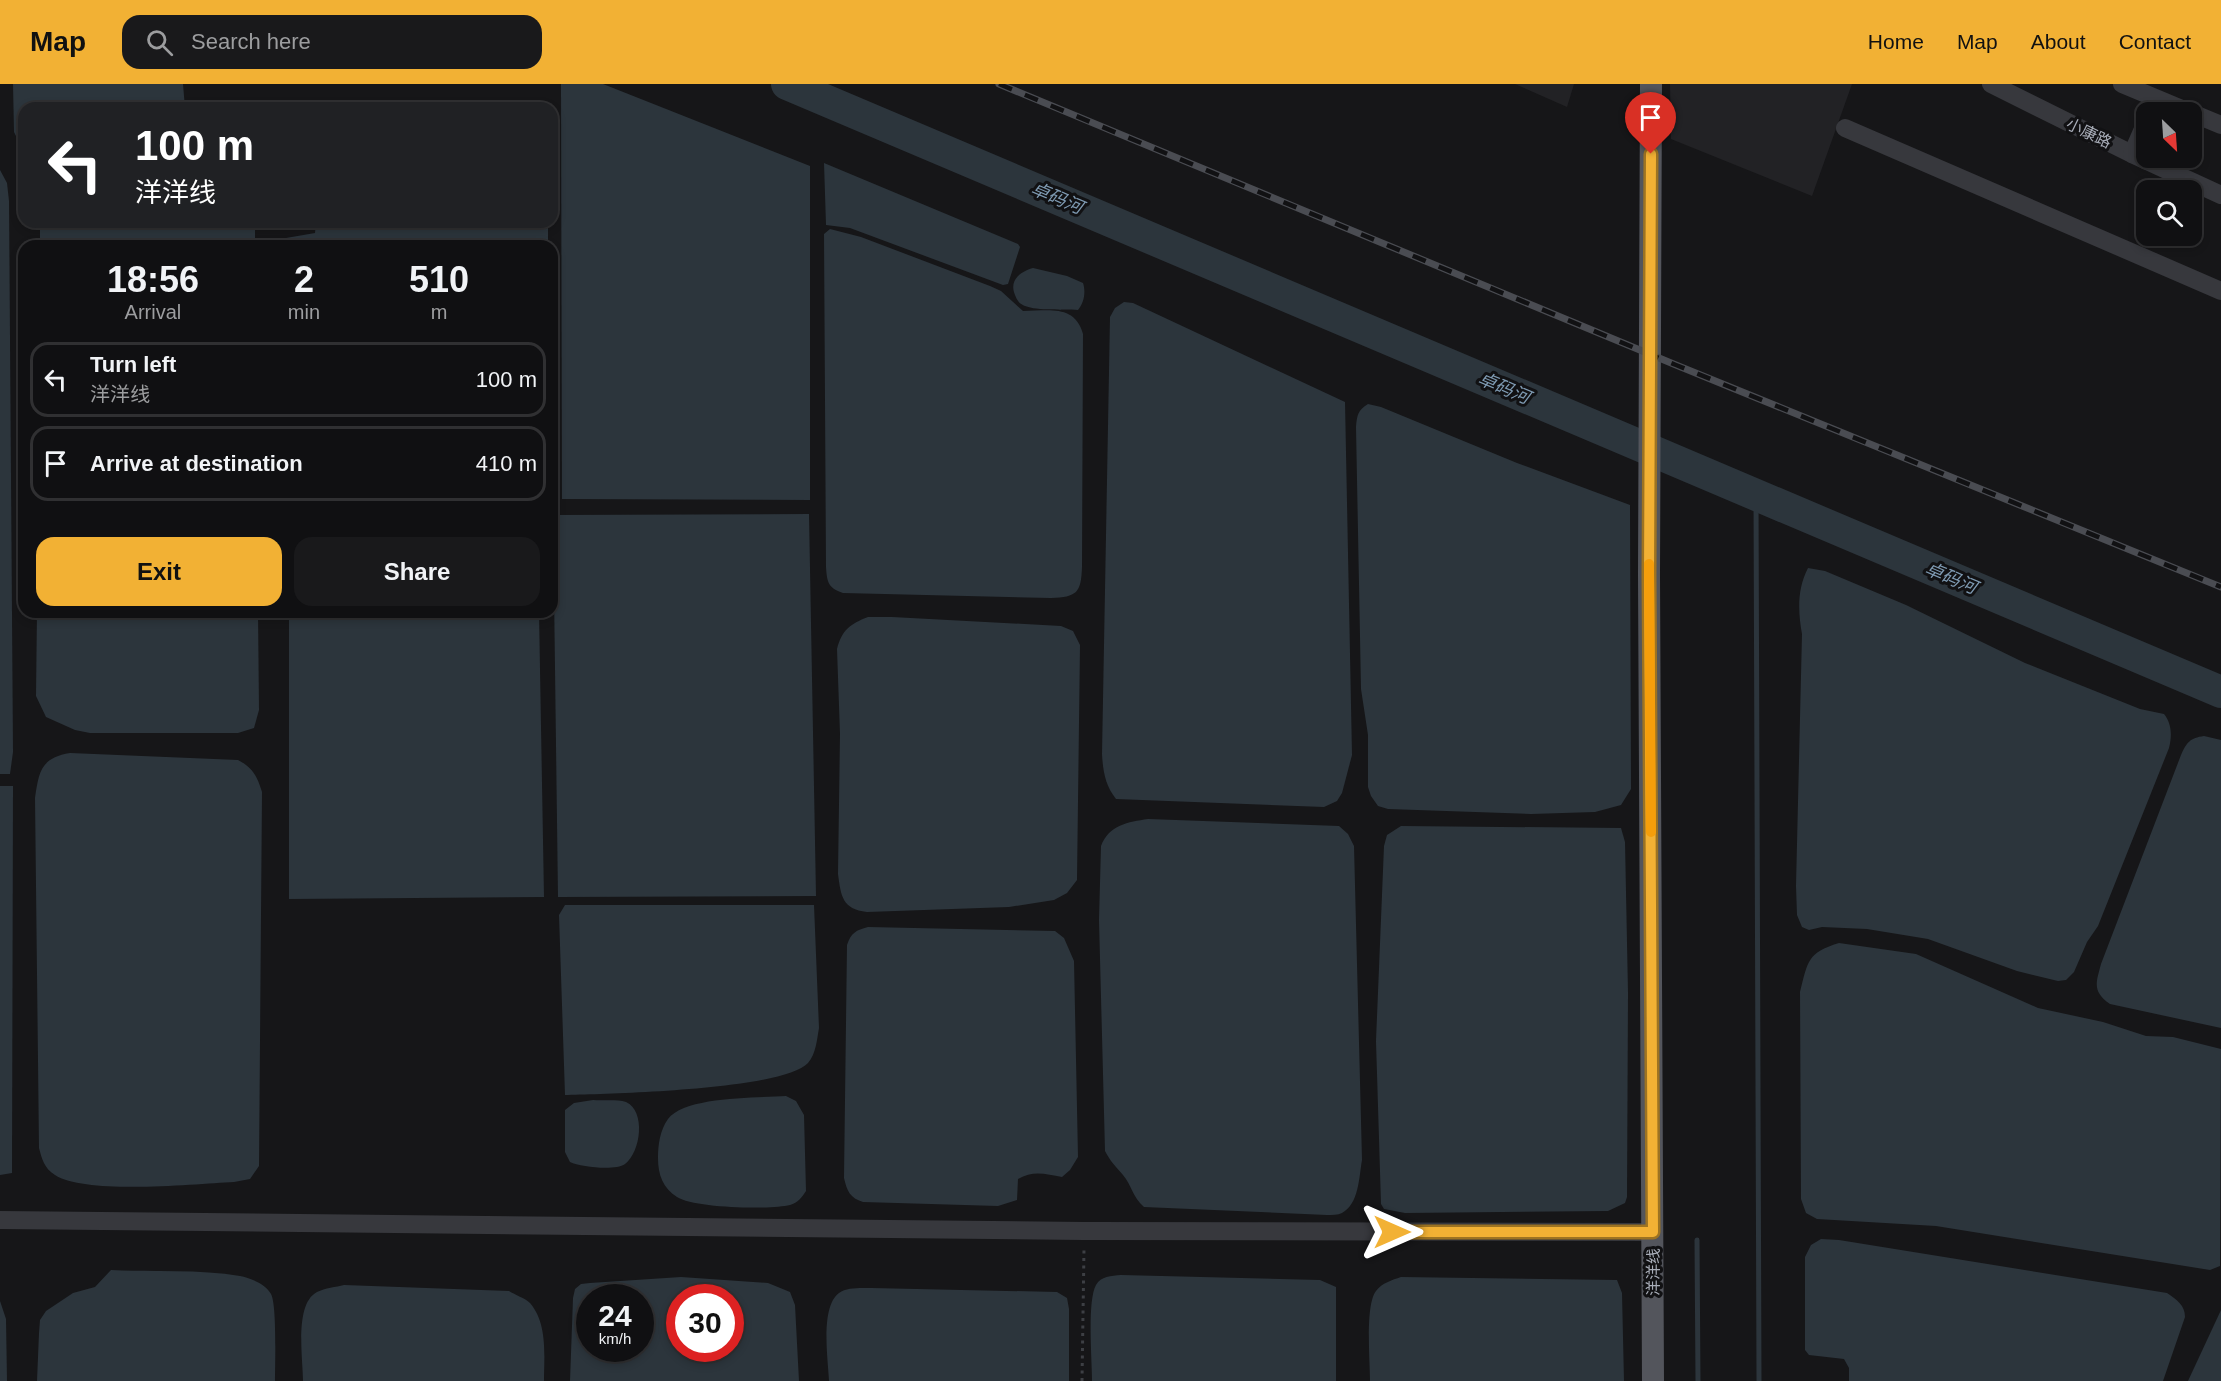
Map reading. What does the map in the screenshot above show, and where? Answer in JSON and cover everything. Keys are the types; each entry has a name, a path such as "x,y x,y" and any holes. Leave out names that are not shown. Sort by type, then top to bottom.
{"main road":[{"name":"洋洋线","path":"1651,84 1653,1381"}],"street":[{"name":"小康路","path":"1991,84 2221,195"},
{"path":"2122,84 2156,99"},
{"path":"2202,118 2221,125"},
{"path":"1845,128 2221,291"},
{"path":"2132,154 2136,145"},
{"path":"0,1220 1084,1231 1653,1232"}],"path":[{"path":"1082,1381 1084,1231"}],"shaded area":[{"path":"13,84 183,84 184,102 18,102 18,138 14,132"},
{"path":"561,84 603,84 810,166 810,500 562,499"},
{"path":"1515,84 1574,84 1567,107"},
{"path":"1670,84 1852,84 1812,196 1671,139"},
{"path":"824,163 1018,244 1020,247 1008,284 1003,285 850,228 826,225"},
{"path":"0,170 7,183 9,201 13,752 10,774 0,774"},
{"path":"40,228 255,228 255,240 40,240"},
{"path":"315,228 548,228 548,240 286,240 286,238 315,233"},
{"path":"830,229 861,237 990,286 1001,291 1023,311 1059,311 1074,318 1079,324 1083,334 1082,567 1079,588 1072,595 1051,598 843,593 829,584 826,567 824,234"},
{"path":"1033,268 1067,276 1083,283 1084,297 1078,310 1037,309 1020,303 1013,290 1014,281 1023,272"},
{"path":"1124,302 1133,303 1345,402 1352,755 1342,793 1337,801 1324,807 1116,799 1107,783 1102,754 1110,317 1115,308"},
{"path":"1368,404 1381,407 1517,463 1630,505 1631,789 1621,805 1595,812 1531,814 1388,809 1378,806 1371,796 1368,787 1368,735 1361,689 1356,427 1359,413"},
{"path":"809,514 816,896 558,897 554,618 558,618 558,515"},
{"path":"1808,568 1825,571 1906,605 2025,663 2140,709 2164,714 2167,718 2171,730 2169,748 2098,926 2087,942 2074,972 2066,980 2058,981 2017,971 1928,939 1867,929 1822,927 1809,930 1802,927 1797,915 1796,886 1802,634 1799,601"},
{"path":"868,617 1061,626 1073,631 1080,645 1077,880 1067,893 1054,900 1009,907 867,912 852,908 844,900 838,874 840,734 837,649 841,637 848,629 856,622"},
{"path":"37,618 258,618 259,710 254,728 238,733 90,733 75,730 46,717 36,696"},
{"path":"289,618 539,618 544,897 289,899"},
{"path":"2204,736 2221,740 2221,1028 2110,1004 2100,995 2097,986 2101,964 2181,755 2190,741"},
{"path":"70,753 238,760 251,769 258,781 262,792 259,1166 250,1179 168,1186 90,1185 55,1175 42,1160 39,1148 35,798 43,767 53,758"},
{"path":"0,786 13,786 12,1173 0,1175"},
{"path":"1148,819 1339,826 1348,834 1354,846 1362,1160 1355,1197 1348,1209 1342,1213 1327,1215 1144,1207 1105,1151 1099,920 1101,846 1104,839 1114,829 1126,823"},
{"path":"1401,826 1621,828 1625,842 1628,993 1627,1197 1625,1203 1608,1211 1405,1213 1384,1209 1381,1204 1376,1041 1384,846 1387,835"},
{"path":"565,905 814,905 819,1028 811,1059 792,1072 731,1085 654,1092 565,1095 559,915"},
{"path":"868,927 1055,931 1064,938 1074,961 1078,1157 1070,1170 1062,1177 1040,1174 1024,1176 1018,1179 1017,1200 998,1206 863,1202 850,1193 844,1178 847,945 854,933"},
{"path":"1839,943 1916,954 2038,1008 2103,1022 2146,1036 2173,1037 2221,1049 2220,1266 2210,1270 1936,1226 1817,1219 1806,1213 1801,1199 1800,992 1810,960 1821,951"},
{"path":"786,1096 796,1101 804,1115 806,1191 798,1201 780,1207 715,1206 686,1201 668,1190 659,1170 658,1148 665,1123 677,1111 705,1102"},
{"path":"593,1100 626,1102 637,1114 638,1141 635,1151 625,1164 598,1168 582,1165 570,1162 565,1152 565,1110 574,1103"},
{"path":"1821,1239 2167,1293 2182,1306 2185,1317 2163,1381 1849,1381 1849,1368 1844,1359 1809,1355 1805,1350 1805,1257 1811,1245"},
{"path":"111,1270 225,1274 244,1277 262,1284 269,1290 273,1300 275,1381 37,1381 40,1320 46,1311 73,1293 95,1287"},
{"path":"1121,1275 1320,1280 1336,1287 1336,1381 1092,1381 1093,1293 1101,1280"},
{"path":"681,1277 768,1283 790,1292 795,1305 799,1381 570,1381 573,1298 576,1288 576,1362 654,1362 654,1284 581,1284"},
{"path":"1401,1277 1617,1280 1622,1293 1624,1381 1370,1381 1370,1308 1376,1291 1381,1286"},
{"path":"344,1285 509,1291 530,1303 540,1321 544,1340 544,1381 303,1381 301,1333 305,1308 310,1298 317,1292"},
{"path":"871,1288 1057,1292 1067,1298 1069,1309 1069,1381 829,1381 826,1334 829,1310 833,1300 839,1293 846,1290"},
{"path":"0,1301 6,1319 7,1381 0,1381"},
{"path":"2221,1310 2221,1381 2188,1381"}],"waterway":[{"name":"卓码河","path":"787,84 2221,692"},
{"path":"1756,494 1759,1381"},
{"path":"1697,1240 1698,1381"}],"railway":[{"path":"999,84 1676,365 2221,587"}],"slow traffic":[{"path":"1649,564 1651,832"}],"route":[{"path":"1392,1232 1653,1232 1649,575 1651,154"}]}
